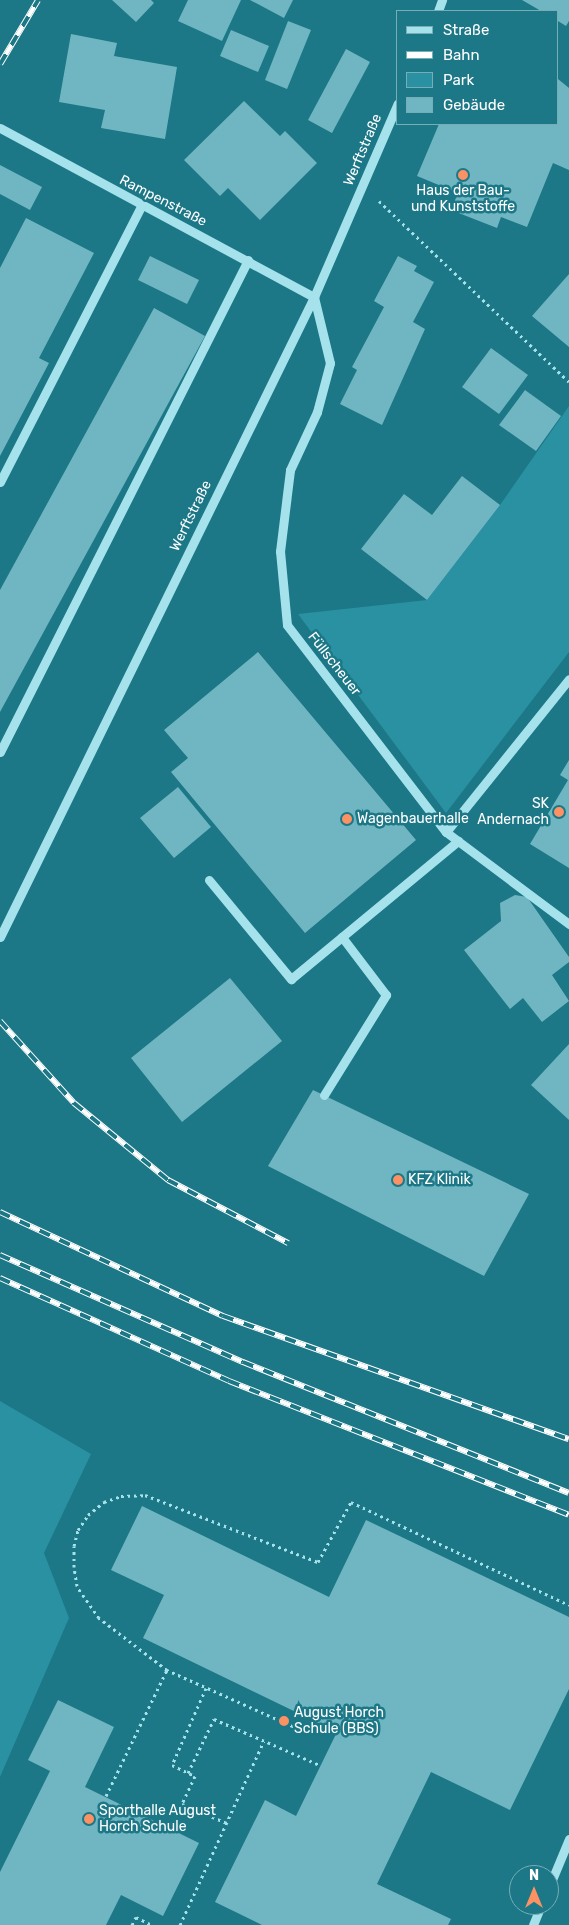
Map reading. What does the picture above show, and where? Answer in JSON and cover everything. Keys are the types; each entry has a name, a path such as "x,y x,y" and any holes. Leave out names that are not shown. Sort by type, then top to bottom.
{"street":[{"name":"Werftstraße","path":"0,937 314,297 396,108"},
{"name":"Rampenstraße","path":"0,128 314,297"},
{"path":"0,482 142,205"},
{"path":"0,752 248,260"},
{"name":"Füllscheuer","path":"314,297 330,363 317,412 290,470 280,551 287,625 446,832 569,924"},
{"path":"446,832 569,679"},
{"path":"209,880 291,979 458,841"},
{"path":"324,1095 386,995 342,937"},
{"path":"558,1865 569,1839"}],"path":[{"path":"362,185 569,382"},
{"path":"298,1729 166,1670 99,1618 77,1586 74,1546 78,1530 88,1515 104,1502 120,1496 145,1495 318,1562 351,1502 569,1605"},
{"path":"106,1796 166,1670"},
{"path":"206,1688 172,1765 195,1776 182,1804 227,1823"},
{"path":"188,1773 214,1719 320,1765"},
{"path":"180,1925 264,1741"},
{"path":"132,1925 136,1917 152,1925"}],"green space":[{"path":"569,406 569,652 446,813 298,614 427,600 500,505"},
{"path":"0,1401 91,1454 44,1553 69,1618 0,1777"}],"building":[{"path":"112,0 151,0 154,3 136,22"},
{"path":"188,0 241,0 222,41 178,21"},
{"path":"250,0 293,0 284,18"},
{"path":"522,0 569,0 569,21 566,26 559,22 559,10 539,10"},
{"path":"288,21 311,30 287,89 265,80"},
{"path":"231,30 269,46 258,72 220,56"},
{"path":"71,34 117,43 114,56 177,67 165,139 101,128 105,110 59,102"},
{"path":"346,49 370,62 332,133 308,120"},
{"path":"559,80 569,88 569,170 553,163 527,227 501,217 497,228 451,210 458,193 417,176 439,125 559,125"},
{"path":"244,101 280,136 285,131 317,163 260,220 228,188 220,196 184,160"},
{"path":"0,165 42,187 30,210 0,194"},
{"path":"26,218 94,253 39,358 49,363 0,456 0,268"},
{"path":"150,256 199,280 187,304 138,280"},
{"path":"398,256 417,266 414,271 434,282 413,322 425,329 382,425 340,404 357,370 352,367 384,307 374,301"},
{"path":"569,274 569,347 532,316"},
{"path":"154,308 205,336 0,712 0,590"},
{"path":"491,348 528,375 499,414 462,387"},
{"path":"525,390 561,416 536,451 499,425"},
{"path":"462,476 500,505 427,600 361,549 404,494 432,515"},
{"path":"258,652 416,840 305,933 171,772 188,758 164,730"},
{"name":"SK Andernach","path":"569,760 569,868 530,844 568,780 560,775"},
{"path":"178,787 211,827 174,858 140,818"},
{"path":"515,895 527,897 569,957 569,962 552,975 569,1001 542,1022 523,998 510,1009 464,950 501,921 500,903"},
{"path":"230,978 282,1041 182,1122 131,1058"},
{"path":"569,1044 569,1120 531,1085"},
{"name":"KFZ Klinik","path":"313,1090 529,1194 484,1276 268,1166"},
{"path":"142,1506 329,1597 366,1520 569,1617 569,1689 510,1810 431,1772 377,1884 451,1919 448,1925 262,1925 215,1902 265,1800 296,1816 337,1732 143,1638 164,1595 111,1570"},
{"name":"Sporthalle August Horch Schule","path":"58,1700 114,1727 85,1787 199,1843 163,1916 121,1895 106,1925 0,1925 0,1872 50,1771 28,1760"}],"railway":[{"path":"0,64 38,0"},
{"path":"0,1021 74,1103 168,1180 288,1243"},
{"path":"0,1212 223,1316 569,1439"},
{"path":"0,1255 243,1362 569,1493"},
{"path":"0,1278 229,1381 569,1515"}],"place":[{"name":"Haus der Bau- und Kunststoffe","path":"463,175"},
{"name":"SK Andernach","path":"559,812"},
{"name":"Wagenbauerhalle","path":"347,819"},
{"name":"KFZ Klinik","path":"398,1180"},
{"name":"August Horch Schule (BBS)","path":"284,1721"},
{"name":"Sporthalle August Horch Schule","path":"89,1819"}]}
